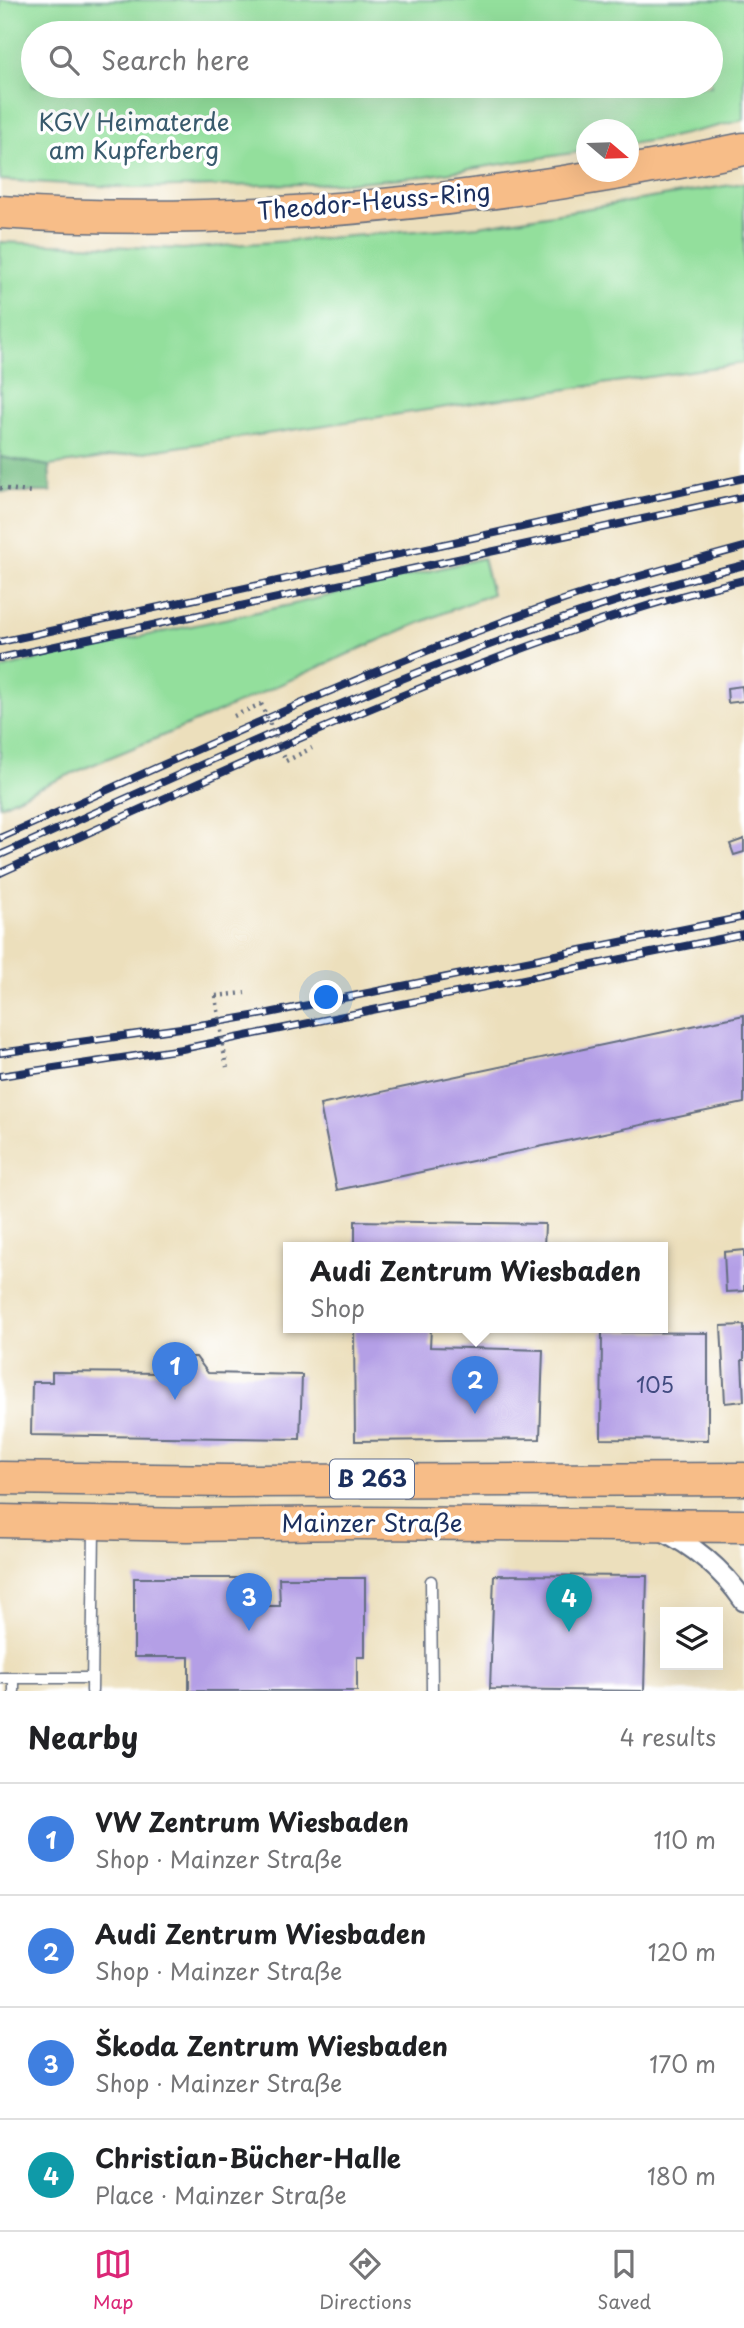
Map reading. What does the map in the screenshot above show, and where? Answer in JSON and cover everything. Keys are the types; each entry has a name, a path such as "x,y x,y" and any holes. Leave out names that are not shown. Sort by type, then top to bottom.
{"main road":[{"name":"Theodor-Heuss-Ring","path":"0,212 142,218 316,209 525,188 636,172 744,149"},
{"name":"Mainzer Straße","path":"0,1478 230,1481 744,1479"},
{"path":"358,1479 370,1488 375,1501 371,1515 359,1523"},
{"name":"Mainzer Straße","path":"0,1521 94,1524 744,1525"}],"street":[{"path":"652,1526 679,1538 704,1555 744,1601"}],"lane":[{"path":"92,1691 94,1524"},
{"path":"431,1581 432,1691"},
{"path":"0,1678 92,1678"},
{"path":"14,1678 14,1691"}],"path":[{"path":"0,488 31,492"},
{"path":"234,716 261,704 286,761 312,748"},
{"path":"227,1067 216,996 245,993"}],"green space":[{"name":"KGV Heimaterde am Kupferberg","path":"0,0 744,0 744,120 639,142 639,119 576,119 576,153 425,176 344,183 133,188 0,180"},
{"path":"744,183 744,363 49,466 0,457 0,242 183,249 479,226"},
{"path":"0,457 49,466 51,492 0,492"},
{"path":"483,558 492,594 0,806 0,669 58,654 290,605"}],"building":[{"path":"742,686 744,701 728,703 727,688"},
{"path":"744,839 744,852 734,855 730,844"},
{"path":"744,1015 744,1103 337,1190 320,1105"},
{"path":"355,1221 545,1224 544,1242 355,1242"},
{"path":"744,1250 744,1291 726,1292 724,1252"},
{"path":"744,1325 744,1401 725,1403 721,1326"},
{"path":"354,1333 431,1333 430,1347 543,1350 540,1439 355,1441"},
{"path":"602,1333 708,1333 708,1440 601,1439"},
{"path":"177,1357 196,1357 208,1373 302,1375 300,1439 31,1435 32,1382 52,1382 52,1372 168,1373"},
{"path":"494,1575 647,1576 644,1691 490,1689"},
{"path":"134,1578 249,1578 249,1606 280,1606 279,1578 365,1578 365,1657 357,1657 357,1691 189,1691 189,1657 134,1657"}],"railway":[{"path":"0,642 744,478"},
{"path":"0,658 744,497"},
{"path":"0,838 271,717 477,632 595,590 744,547"},
{"path":"0,855 366,693 459,656 648,591 744,565"},
{"path":"0,873 242,764 425,686 614,616 744,580"},
{"path":"0,1053 264,1014 744,917"},
{"path":"0,1076 182,1049 744,934"}],"place":[{"name":"VW Zentrum Wiesbaden","path":"175,1400"},
{"name":"Audi Zentrum Wiesbaden","path":"475,1414"},
{"name":"Škoda Zentrum Wiesbaden","path":"249,1631"},
{"name":"Christian-Bücher-Halle","path":"569,1632"}]}
